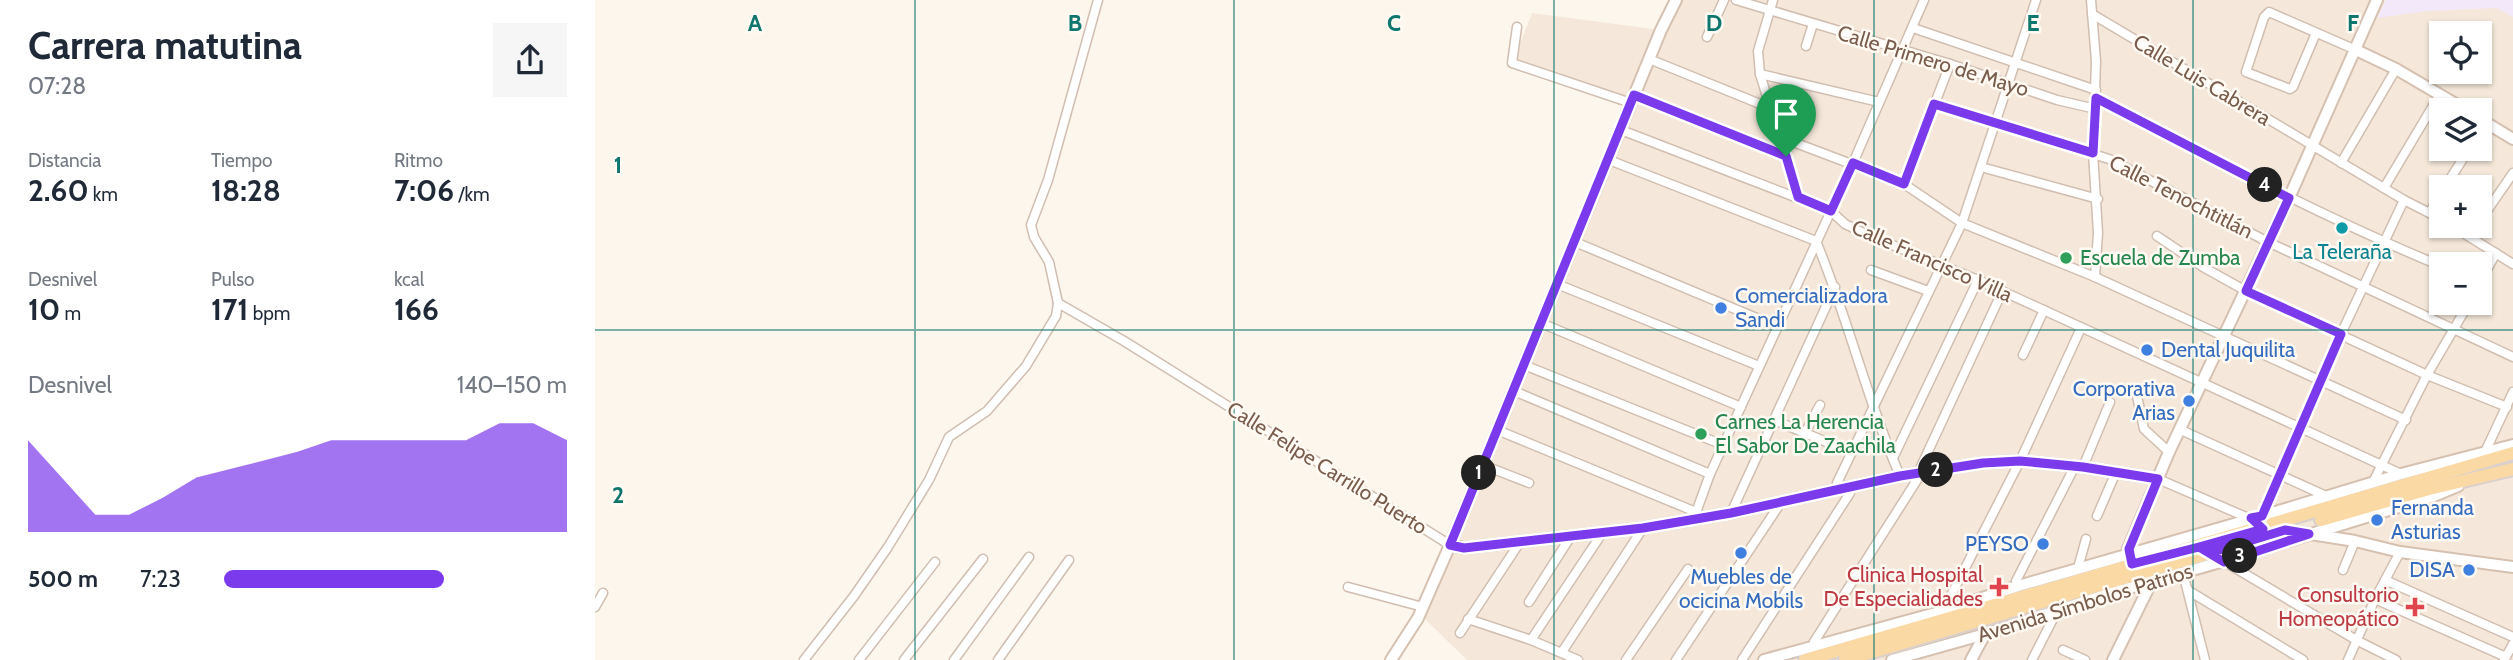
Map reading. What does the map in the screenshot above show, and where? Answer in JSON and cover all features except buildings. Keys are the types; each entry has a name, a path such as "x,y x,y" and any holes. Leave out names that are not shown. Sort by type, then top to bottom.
{"main road":[{"name":"Avenida Símbolos Patrios","path":"1845,660 2147,577 2259,521 2513,453"},
{"name":"Avenida Símbolos Patrios","path":"1805,660 2131,559 2205,550 2513,469"}],"street":[{"path":"804,660 855,596 888,547 929,480 949,437 986,411 1026,366 1056,316 1058,303 1049,262 1034,237 1031,225 1048,180 1098,0"},
{"path":"1391,660 1423,607 1450,545 1676,0"},
{"path":"1707,37 1724,0"},
{"name":"Calle Primero de Mayo","path":"1736,0 1950,64 2057,100 2096,109"},
{"path":"1773,0 1758,51 1760,74 1798,197"},
{"path":"1497,430 1695,515 1723,444 1853,163 1924,0"},
{"path":"1742,660 1850,493 1837,483 1962,223 2036,0"},
{"path":"2091,0 2096,61 2093,153 2098,199 2095,277"},
{"path":"2113,660 2149,587 2147,577 2131,559 2129,549 2169,452 2289,198 2377,0"},
{"path":"2316,33 2290,89 2246,72 2269,12 2356,50 2396,69 2446,98"},
{"name":"Calle Luis Cabrera","path":"2092,14 2404,200 2429,212"},
{"path":"1806,46 1813,24"},
{"path":"1517,27 1512,63 1633,99 1786,156"},
{"path":"1913,27 2017,62 2096,94 2289,198 2429,261"},
{"path":"1650,59 1770,108"},
{"path":"1904,184 1950,64"},
{"path":"2341,163 2396,69"},
{"path":"1760,74 1879,102"},
{"path":"2384,188 2440,94"},
{"name":"Calle Tenochtitlán","path":"1934,104 2093,153 2268,242 2513,357"},
{"path":"2492,129 2513,139"},
{"name":"Calle Francisco Villa","path":"1621,130 1831,211 1845,224 1978,280 2400,474"},
{"path":"1780,136 1904,184 1962,223 2095,277 2406,420"},
{"path":"1609,160 1816,242 1835,287 1874,407 1900,476"},
{"path":"1981,167 2098,199"},
{"path":"2492,204 2513,173"},
{"path":"2158,479 2259,521 2341,334 2404,200"},
{"path":"2157,236 2203,267 2246,291 2427,375 2507,407"},
{"path":"2471,238 2513,264"},
{"path":"1575,242 1778,327"},
{"path":"2492,260 2496,253"},
{"path":"1871,270 1928,291"},
{"path":"1893,458 1978,280"},
{"path":"1557,284 1759,366"},
{"path":"1731,513 1835,287"},
{"path":"1815,646 1814,642 1917,480 2002,292"},
{"name":"Calle Felipe Carrillo Puerto","path":"1058,303 1124,341 1450,545 1464,548 1643,528 1695,515 1731,513 1900,476 1983,463 2020,461 2158,479"},
{"path":"2024,355 2044,310"},
{"path":"2373,482 2427,375 2462,315"},
{"path":"1542,323 1741,407"},
{"path":"1943,611 2020,461 2081,328"},
{"path":"1524,365 1723,444"},
{"path":"1514,391 1710,474"},
{"path":"2484,452 2513,392"},
{"path":"2137,396 2144,429 2169,452"},
{"path":"2018,586 2016,581 2079,467 2110,402"},
{"path":"1805,433 1820,405"},
{"path":"1774,420 1836,446"},
{"path":"2181,430 2326,496"},
{"name":"Avenida Símbolos Patrios","path":"1764,660 1943,611 2078,568 2131,559 2259,521 2326,496 2513,445"},
{"path":"1483,465 1528,483"},
{"path":"2097,516 2116,472"},
{"name":"Avenida Símbolos Patrios","path":"2147,577 2183,573 2224,562 2431,497 2476,479"},
{"path":"1676,660 1778,507 1778,502"},
{"path":"1562,652 1643,528"},
{"path":"2285,530 2355,541 2400,552 2513,567"},
{"path":"1531,640 1603,532"},
{"path":"1529,602 1571,536"},
{"path":"2078,568 2086,539"},
{"path":"2343,570 2355,541"},
{"path":"1460,632 1520,542"},
{"path":"2205,550 2396,660"},
{"path":"2349,660 2375,599 2400,552"},
{"path":"954,660 1029,557"},
{"path":"904,660 983,559"},
{"path":"998,660 1069,560"},
{"path":"859,660 935,562"},
{"path":"1626,660 1688,569"},
{"path":"2183,573 2205,660"},
{"path":"2385,580 2513,636"},
{"path":"1348,587 1423,607"},
{"name":"Avenida Símbolos Patrios","path":"1892,660 2057,611 2113,587"},
{"path":"2189,591 2303,660"},
{"path":"595,607 603,593"},
{"path":"2375,599 2505,658 2513,644"},
{"path":"2032,660 2057,611"},
{"path":"1468,619 1531,640 1578,660"},
{"path":"1971,660 1985,634"},
{"path":"1927,660 1934,648"},
{"path":"2063,650 2085,660"}],"shaded area":[{"path":"1674,0 2513,0 2513,660 1467,660 1423,617 1632,106 1513,62 1532,13 1661,30"},
{"path":"2386,0 2513,0 2513,17 2497,8 2427,11 2377,18"}],"place":[{"name":"La Teleraña","path":"2342,228"},
{"name":"Escuela de Zumba","path":"2066,258"},
{"name":"Comercializadora Sandi","path":"1721,308"},
{"name":"Dental Juquilita","path":"2147,350"},
{"name":"Corporativa Arias","path":"2189,401"},
{"name":"Carnes La Herencia El Sabor De Zaachila","path":"1701,434"},
{"name":"Fernanda Asturias","path":"2377,520"},
{"name":"PEYSO","path":"2043,544"},
{"name":"Muebles de ocicina Mobils","path":"1741,553"},
{"name":"DISA","path":"2469,570"},
{"name":"Clinica Hospital De Especialidades","path":"1999,587"},
{"name":"Consultorio Homeopático","path":"2415,607"}],"route":[{"path":"1786,156 1634,95 1450,545 1464,548 1643,528 1731,513 1900,476 1983,463 2020,461 2083,467 2158,479 2129,549 2132,564 2199,547 2210,553 2285,530 2309,534 2224,562 2199,547 2263,529 2251,518 2262,516 2341,334 2246,291 2289,198 2096,98 2093,153 1934,104 1904,184 1853,163 1831,211 1798,197 1786,156"}]}
